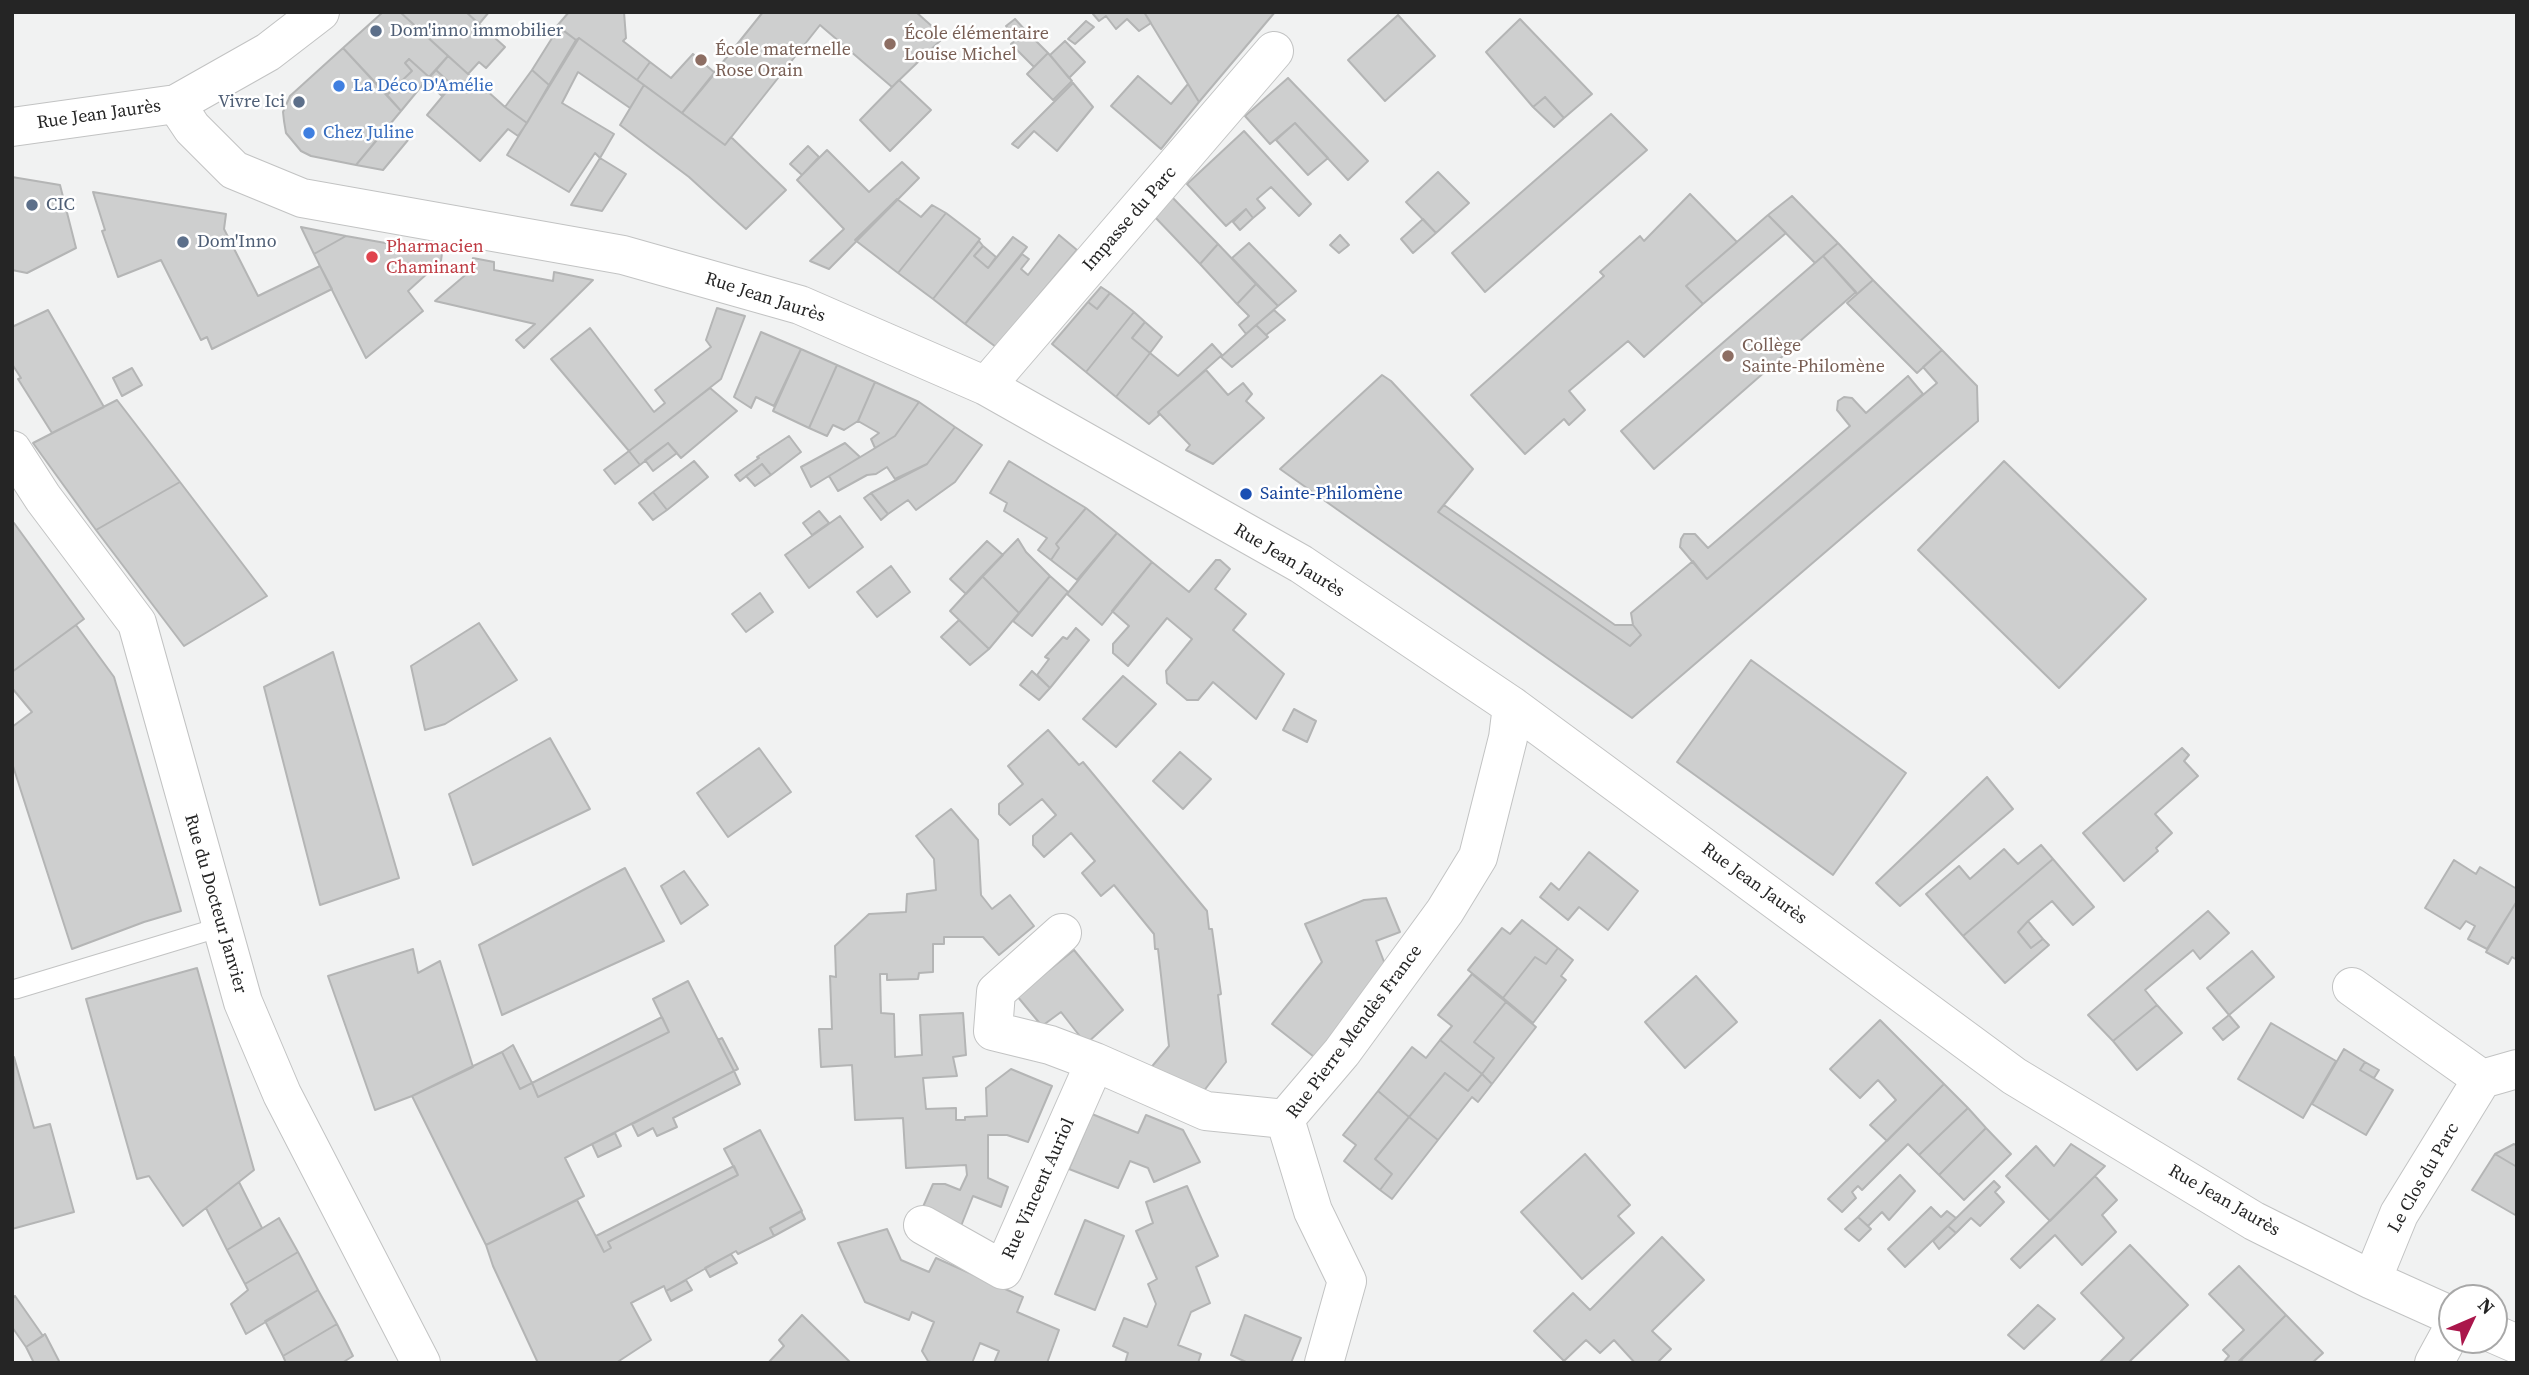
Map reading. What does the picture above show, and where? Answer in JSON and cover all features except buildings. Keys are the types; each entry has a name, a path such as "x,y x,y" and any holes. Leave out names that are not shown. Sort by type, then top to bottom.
{"street":[{"path":"176,104 268,52 320,12"},
{"name":"Impasse du Parc","path":"986,386 1274,51"},
{"name":"Rue Jean Jaurès","path":"12,127 176,104 192,128 234,170 302,198 623,254 800,305 986,386 1301,564 1512,706 2014,1076 2254,1221 2438,1310"},
{"name":"Rue du Docteur Janvier","path":"12,450 43,498 137,623 191,819 224,926 243,1002 282,1094 421,1363"},
{"name":"Rue Pierre Mendès France","path":"1324,1363 1347,1281 1313,1211 1285,1119 1350,1041 1446,911 1478,857 1508,738 1512,706"},
{"path":"1062,933 996,992 993,1031 1050,1045 1206,1111 1285,1119"},
{"name":"Le Clos du Parc","path":"2352,986 2499,1074 2399,1213 2372,1280"},
{"name":"Rue Vincent Auriol","path":"923,1225 1003,1270 1095,1062"}],"lane":[{"path":"16,989 224,926"}],"place":[{"name":"Dom'inno immobilier","path":"376,31"},
{"name":"École élémentaire Louise Michel","path":"890,44"},
{"name":"École maternelle Rose Orain","path":"701,60"},
{"name":"La Déco D'Amélie","path":"339,86"},
{"name":"Vivre Ici","path":"299,102"},
{"name":"Chez Juline","path":"309,133"},
{"name":"CIC","path":"32,205"},
{"name":"Dom'Inno","path":"183,242"},
{"name":"Pharmacien Chaminant","path":"372,257"},
{"name":"Collège Sainte-Philomène","path":"1728,356"},
{"name":"Sainte-Philomène","path":"1246,494"}]}
